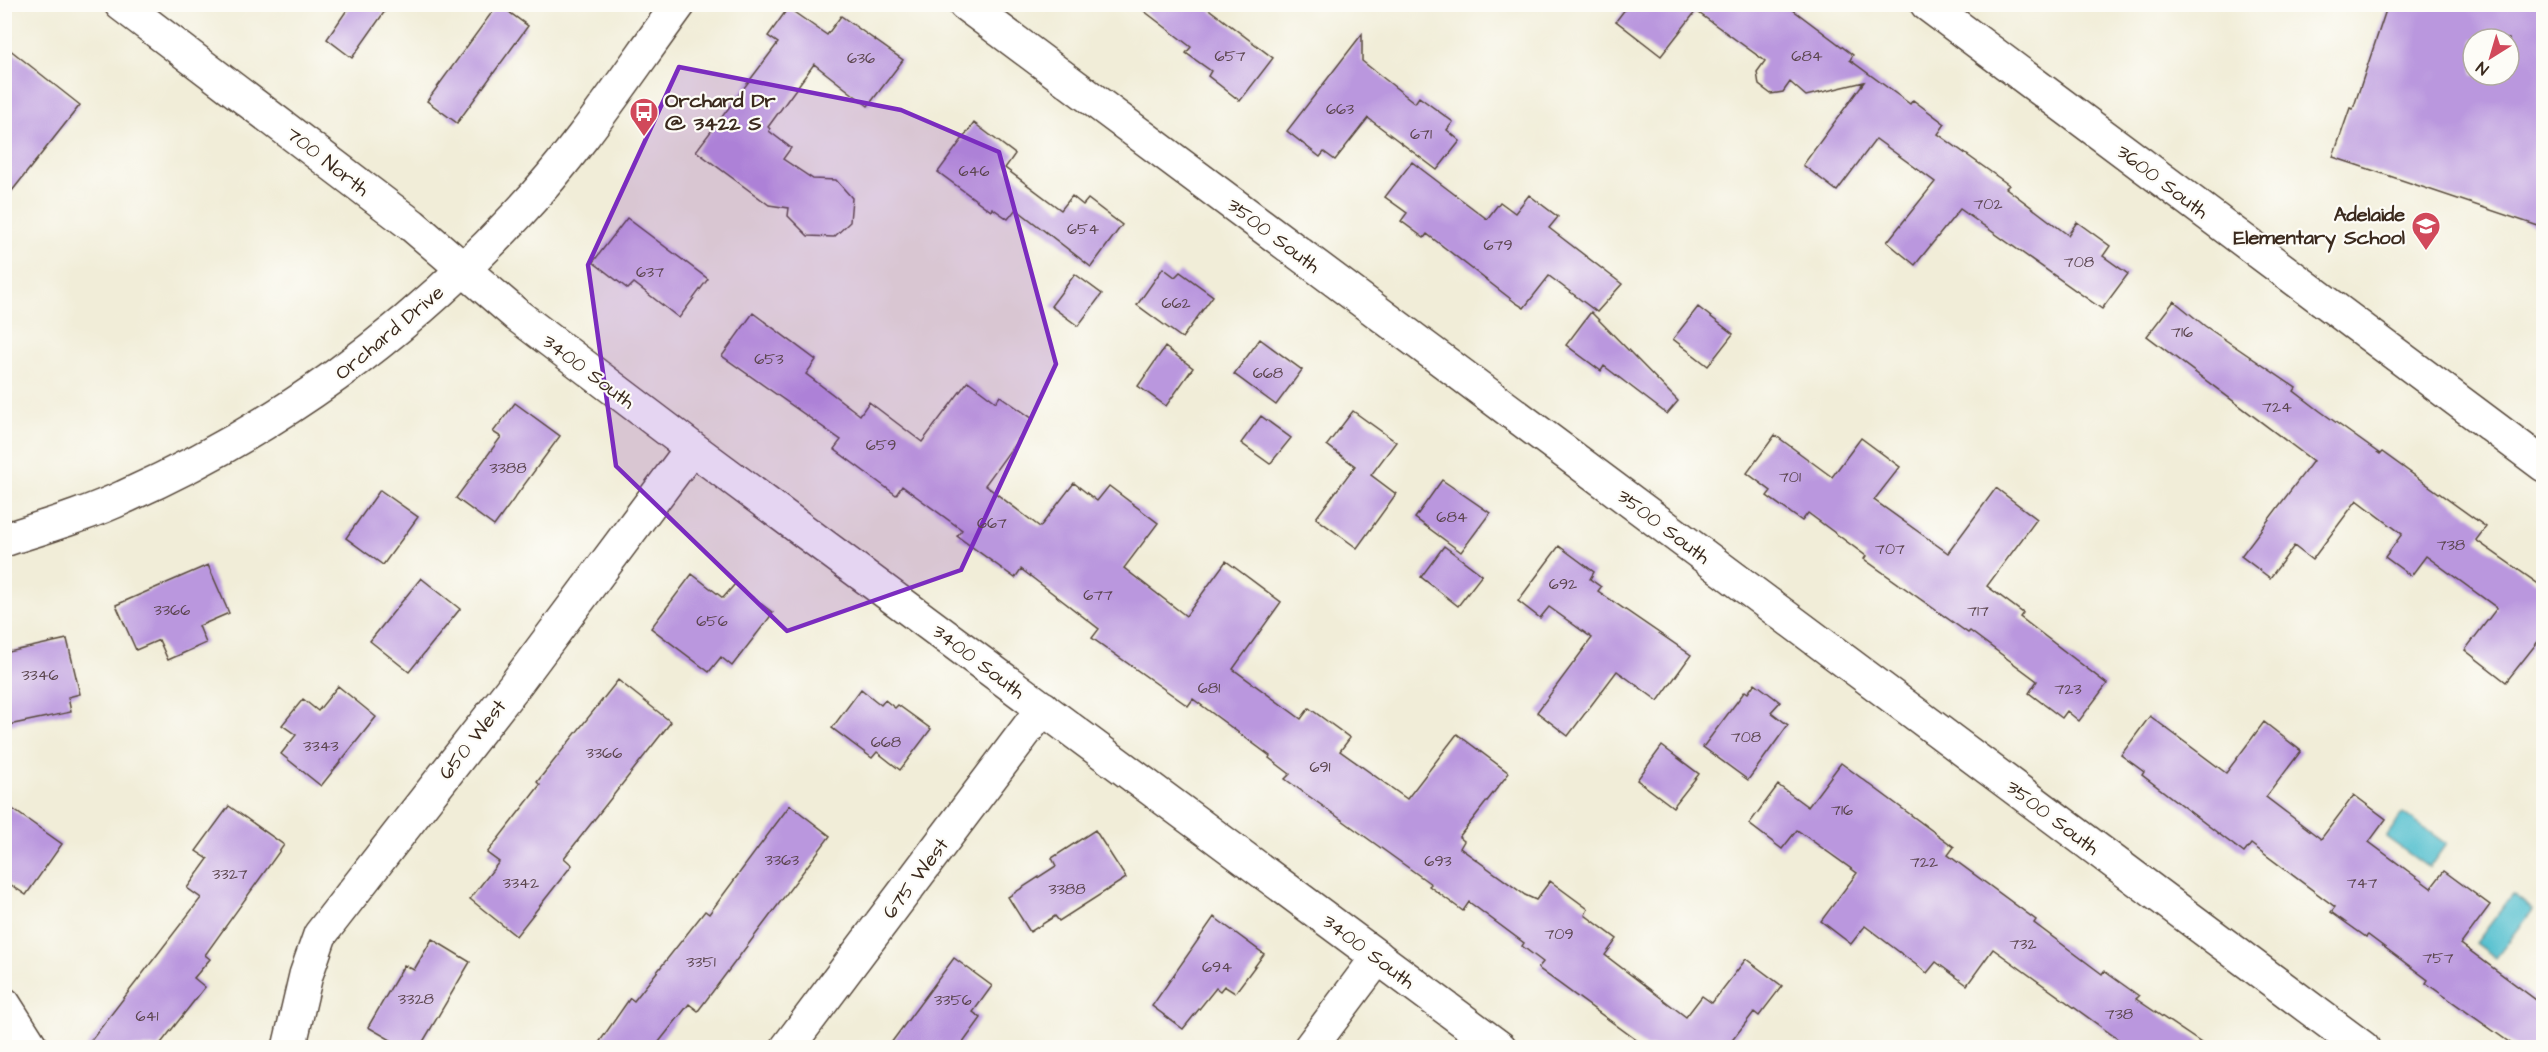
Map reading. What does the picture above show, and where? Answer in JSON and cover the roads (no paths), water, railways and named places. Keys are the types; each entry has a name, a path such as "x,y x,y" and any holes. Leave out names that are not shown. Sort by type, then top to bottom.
{"street":[{"name":"700 North","path":"121,4 412,225 462,269"},
{"name":"Orchard Drive","path":"4,540 123,498 200,460 280,414 377,347 519,213 571,150 679,4"},
{"name":"3500 South","path":"965,4 2363,1047"},
{"name":"3600 South","path":"1927,4 2544,465"},
{"name":"3400 South","path":"462,269 518,316 692,448 1500,1047"},
{"name":"650 West","path":"290,1047 306,975 320,935 584,596 692,448"},
{"name":"675 West","path":"787,1047 1043,708"},
{"path":"1310,1047 1378,957"},
{"path":"4,1004 32,1047"}],"water":[{"path":"2403,813 2446,844 2429,868 2386,837"},
{"path":"2513,894 2533,910 2496,958 2476,943"}],"place":[{"name":"Orchard Dr @ 3422 S","path":"644,138"},
{"name":"Adelaide Elementary School","path":"2426,252"}]}
